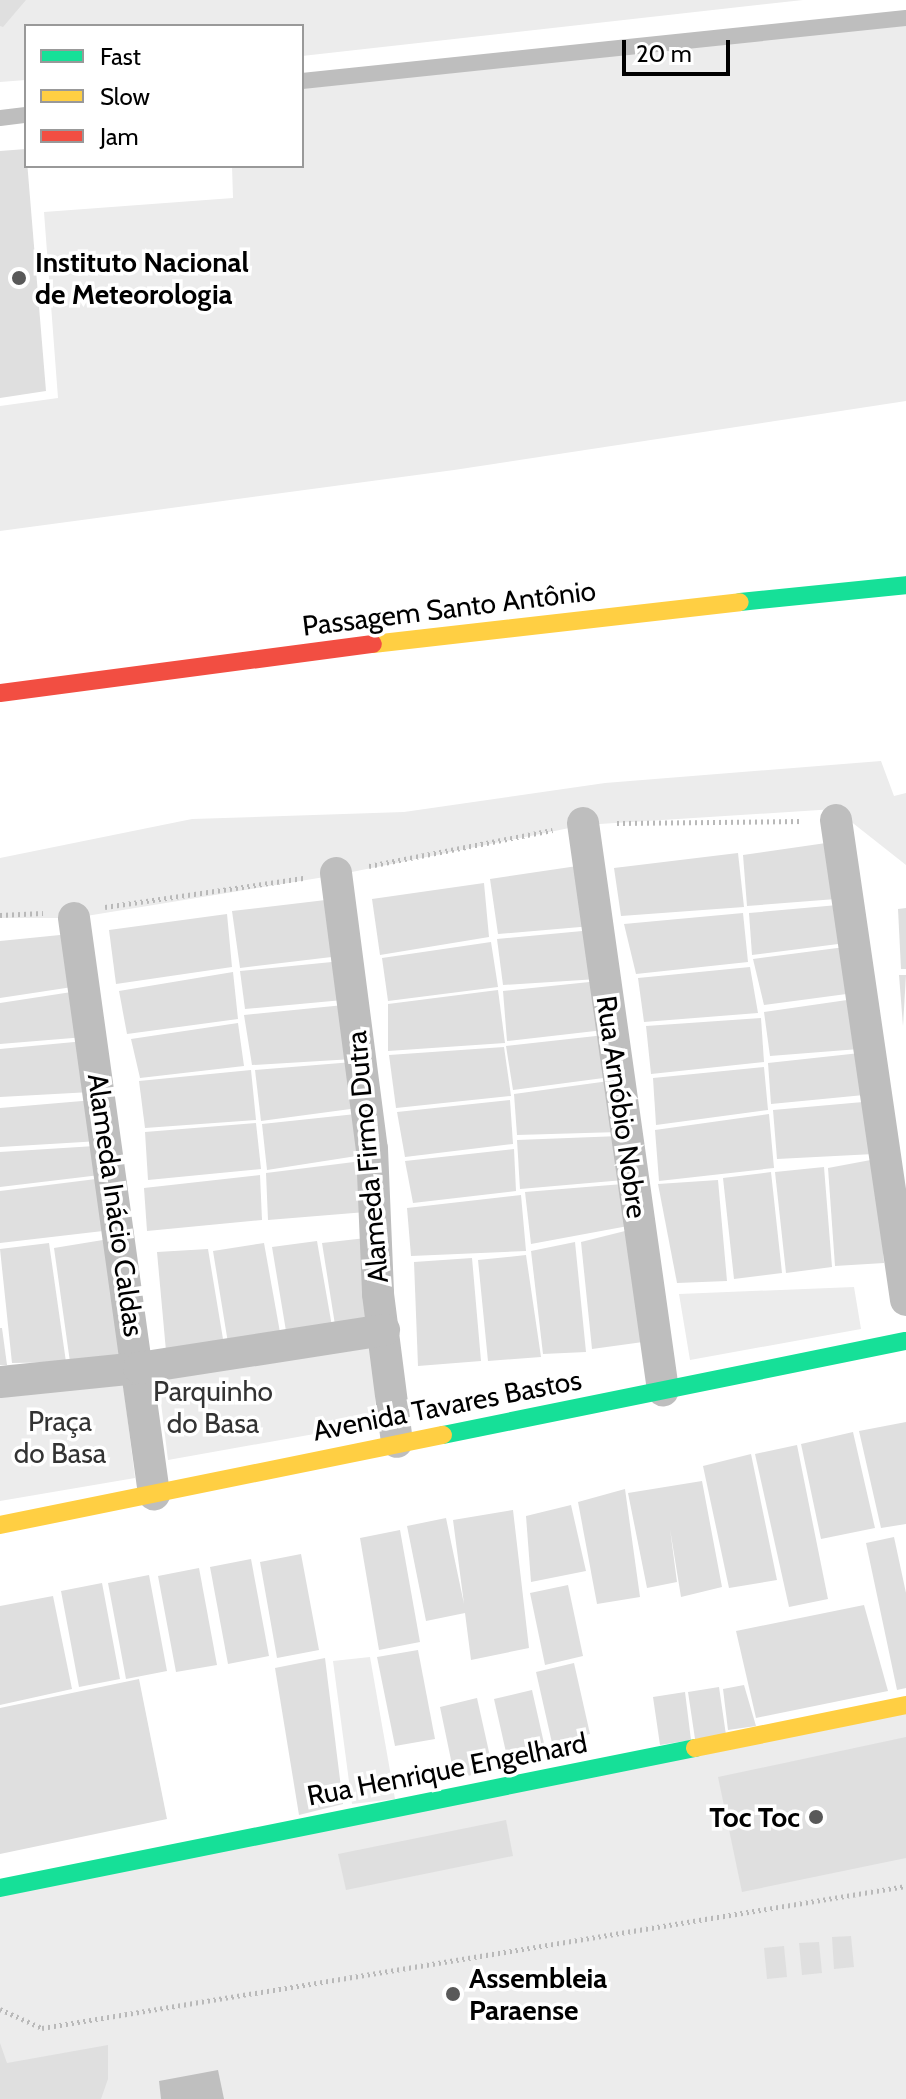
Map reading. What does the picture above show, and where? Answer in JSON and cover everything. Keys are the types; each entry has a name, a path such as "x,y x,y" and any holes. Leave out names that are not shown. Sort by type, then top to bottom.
{"street":[{"name":"Passagem Santo Antônio","path":"0,693 522,625 906,585"},
{"path":"836,820 906,1300"},
{"name":"Rua Arnóbio Nobre","path":"583,823 663,1390"},
{"name":"Alameda Firmo Dutra","path":"336,873 372,1149 384,1330 397,1442"},
{"name":"Alameda Inácio Caldas","path":"82,913 154,1494"},
{"path":"0,1382 139,1368 384,1330"},
{"name":"Avenida Tavares Bastos","path":"0,1525 906,1341"},
{"name":"Rua Henrique Engelhard","path":"0,1888 906,1705"}],"lane":[{"path":"304,81 906,18"},
{"path":"0,118 24,115"}],"path":[{"path":"82,913 336,873 583,823 836,820"},
{"path":"0,2009 42,2028 906,1886"}],"green space":[{"path":"0,0 803,0 304,56 304,24 24,24 24,80 0,82"},
{"path":"906,22 906,401 454,470 0,531 0,406 58,398 44,212 233,198 232,168 304,168 304,87"},
{"path":"881,761 894,796 906,793 906,865 835,809 584,825 337,875 74,918 0,918 0,858 192,819 404,812 605,783"},
{"path":"854,1287 861,1329 690,1360 679,1294"},
{"name":"Parquinho do Basa","path":"373,1345 376,1423 168,1460 157,1370"},
{"name":"Praça do Basa","path":"122,1375 135,1478 0,1501 0,1392"},
{"path":"370,1657 395,1799 352,1804 333,1661"},
{"name":"Assembleia Paraense","path":"906,1706 906,2099 0,2099 0,1889"}],"shaded area":[{"path":"218,2070 224,2099 161,2099 159,2081"}],"building":[{"path":"0,0 26,0 3,27 0,26"},
{"name":"Instituto Nacional de Meteorologia","path":"24,149 46,391 0,398 0,151"},
{"path":"833,842 836,899 747,906 743,855"},
{"path":"738,853 744,907 621,916 614,868"},
{"path":"584,865 592,926 498,934 490,879"},
{"path":"484,883 489,937 380,955 372,899"},
{"path":"334,899 340,956 240,968 232,911"},
{"path":"838,905 846,943 752,955 749,913"},
{"path":"906,908 906,969 901,969 898,909"},
{"path":"743,913 748,962 636,974 624,924"},
{"path":"227,914 232,967 116,984 109,930"},
{"path":"593,930 598,979 503,985 497,939"},
{"path":"70,934 79,986 0,998 0,941"},
{"path":"491,942 498,987 388,1001 382,958"},
{"path":"845,947 854,993 764,1005 753,959"},
{"path":"342,961 343,1000 245,1009 240,971"},
{"path":"750,967 758,1013 644,1022 638,978"},
{"path":"233,972 238,1019 127,1034 119,991"},
{"path":"899,975 906,975 903,1026"},
{"path":"599,981 604,1030 507,1041 503,991"},
{"path":"498,990 505,1043 388,1051 388,1004"},
{"path":"78,991 85,1037 0,1044 0,1003"},
{"path":"854,999 859,1049 770,1056 764,1012"},
{"path":"344,1005 353,1059 252,1065 244,1015"},
{"path":"761,1018 764,1062 651,1074 646,1026"},
{"path":"238,1023 244,1066 140,1078 131,1039"},
{"path":"605,1035 611,1077 513,1090 506,1046"},
{"path":"85,1041 91,1092 0,1097 0,1049"},
{"path":"504,1047 511,1096 396,1108 389,1055"},
{"path":"860,1053 864,1095 771,1104 768,1063"},
{"path":"353,1062 358,1108 261,1121 255,1070"},
{"path":"764,1067 768,1110 656,1125 653,1078"},
{"path":"251,1070 256,1120 145,1128 139,1081"},
{"path":"609,1081 619,1132 517,1135 514,1094"},
{"path":"94,1100 100,1141 0,1147 0,1108"},
{"path":"510,1100 513,1144 405,1157 397,1112"},
{"path":"863,1102 874,1154 777,1159 773,1110"},
{"path":"356,1114 363,1155 267,1170 262,1124"},
{"path":"769,1114 774,1168 659,1181 655,1130"},
{"path":"256,1123 261,1169 148,1180 145,1132"},
{"path":"620,1136 624,1180 520,1189 517,1140"},
{"path":"95,1146 100,1175 0,1187 0,1152"},
{"path":"514,1149 516,1191 413,1203 405,1161"},
{"path":"876,1159 884,1263 835,1266 828,1168"},
{"path":"362,1161 366,1212 268,1220 266,1173"},
{"path":"824,1167 832,1267 786,1273 775,1172"},
{"path":"771,1172 782,1273 734,1279 723,1178"},
{"path":"260,1175 262,1220 147,1231 144,1188"},
{"path":"96,1179 103,1231 0,1243 0,1191"},
{"path":"718,1180 727,1281 677,1283 658,1184"},
{"path":"623,1184 628,1226 531,1244 525,1192"},
{"path":"521,1195 526,1251 411,1256 407,1208"},
{"path":"629,1230 643,1342 592,1349 581,1242"},
{"path":"366,1238 375,1326 336,1331 322,1243"},
{"path":"109,1239 128,1361 70,1362 54,1248"},
{"path":"317,1241 333,1332 287,1337 272,1247"},
{"path":"575,1242 586,1352 543,1354 531,1251"},
{"path":"49,1243 66,1362 12,1363 0,1249"},
{"path":"264,1243 281,1338 228,1343 213,1251"},
{"path":"208,1249 224,1345 166,1351 157,1252"},
{"path":"526,1255 541,1357 488,1361 478,1260"},
{"path":"472,1258 481,1361 418,1366 414,1262"},
{"path":"2,1328 7,1365 0,1365"},
{"path":"906,1422 906,1524 881,1528 859,1431"},
{"path":"853,1432 875,1528 821,1539 801,1444"},
{"path":"797,1445 828,1599 789,1607 755,1454"},
{"path":"751,1454 777,1580 729,1588 703,1466"},
{"path":"702,1481 722,1587 681,1597 670,1529 677,1582 647,1588 628,1493"},
{"path":"625,1489 640,1597 597,1604 578,1502"},
{"path":"571,1505 586,1571 531,1582 526,1516"},
{"path":"513,1510 529,1648 471,1660 465,1613 426,1621 407,1526 446,1518 464,1604 453,1520"},
{"path":"400,1530 420,1642 379,1650 360,1538"},
{"path":"894,1537 906,1593 906,1688 897,1690 866,1543"},
{"path":"301,1554 319,1650 277,1658 260,1562"},
{"path":"251,1559 269,1656 228,1664 210,1567"},
{"path":"199,1568 217,1665 176,1672 158,1576"},
{"path":"149,1575 167,1671 126,1679 108,1583"},
{"path":"102,1583 120,1679 79,1687 61,1591"},
{"path":"568,1585 583,1656 545,1665 530,1593"},
{"path":"53,1596 72,1689 0,1705 0,1606"},
{"path":"864,1605 888,1691 756,1718 736,1631"},
{"path":"418,1650 435,1739 395,1746 377,1657"},
{"path":"325,1658 343,1804 299,1815 275,1668"},
{"path":"574,1663 590,1734 552,1743 536,1672"},
{"path":"139,1679 167,1819 0,1854 0,1708"},
{"path":"744,1685 756,1726 728,1730 723,1689"},
{"path":"719,1687 726,1735 695,1739 688,1692"},
{"path":"532,1690 548,1761 510,1770 494,1699"},
{"path":"685,1692 691,1740 660,1745 653,1697"},
{"path":"477,1698 493,1770 455,1779 440,1707"},
{"name":"Toc Toc","path":"906,1737 906,1858 742,1892 718,1777"},
{"path":"506,1820 513,1856 346,1890 338,1854"},
{"path":"851,1936 854,1967 834,1969 832,1937"},
{"path":"819,1942 822,1973 802,1975 799,1943"},
{"path":"784,1946 787,1977 767,1979 764,1948"},
{"path":"0,2043 7,2063 108,2045 108,2079 101,2099 0,2099"}],"traffic: fast":[{"path":"740,602 906,585"},
{"path":"443,1435 906,1341"},
{"path":"0,1888 695,1748"}],"traffic: slow":[{"path":"373,644 740,602"},
{"path":"0,1525 443,1435"},
{"path":"695,1748 906,1705"}],"traffic: jam":[{"path":"0,693 373,644"}],"place":[{"name":"Instituto Nacional de Meteorologia","path":"19,278"},
{"name":"Toc Toc","path":"816,1817"},
{"name":"Assembleia Paraense","path":"453,1994"}]}
